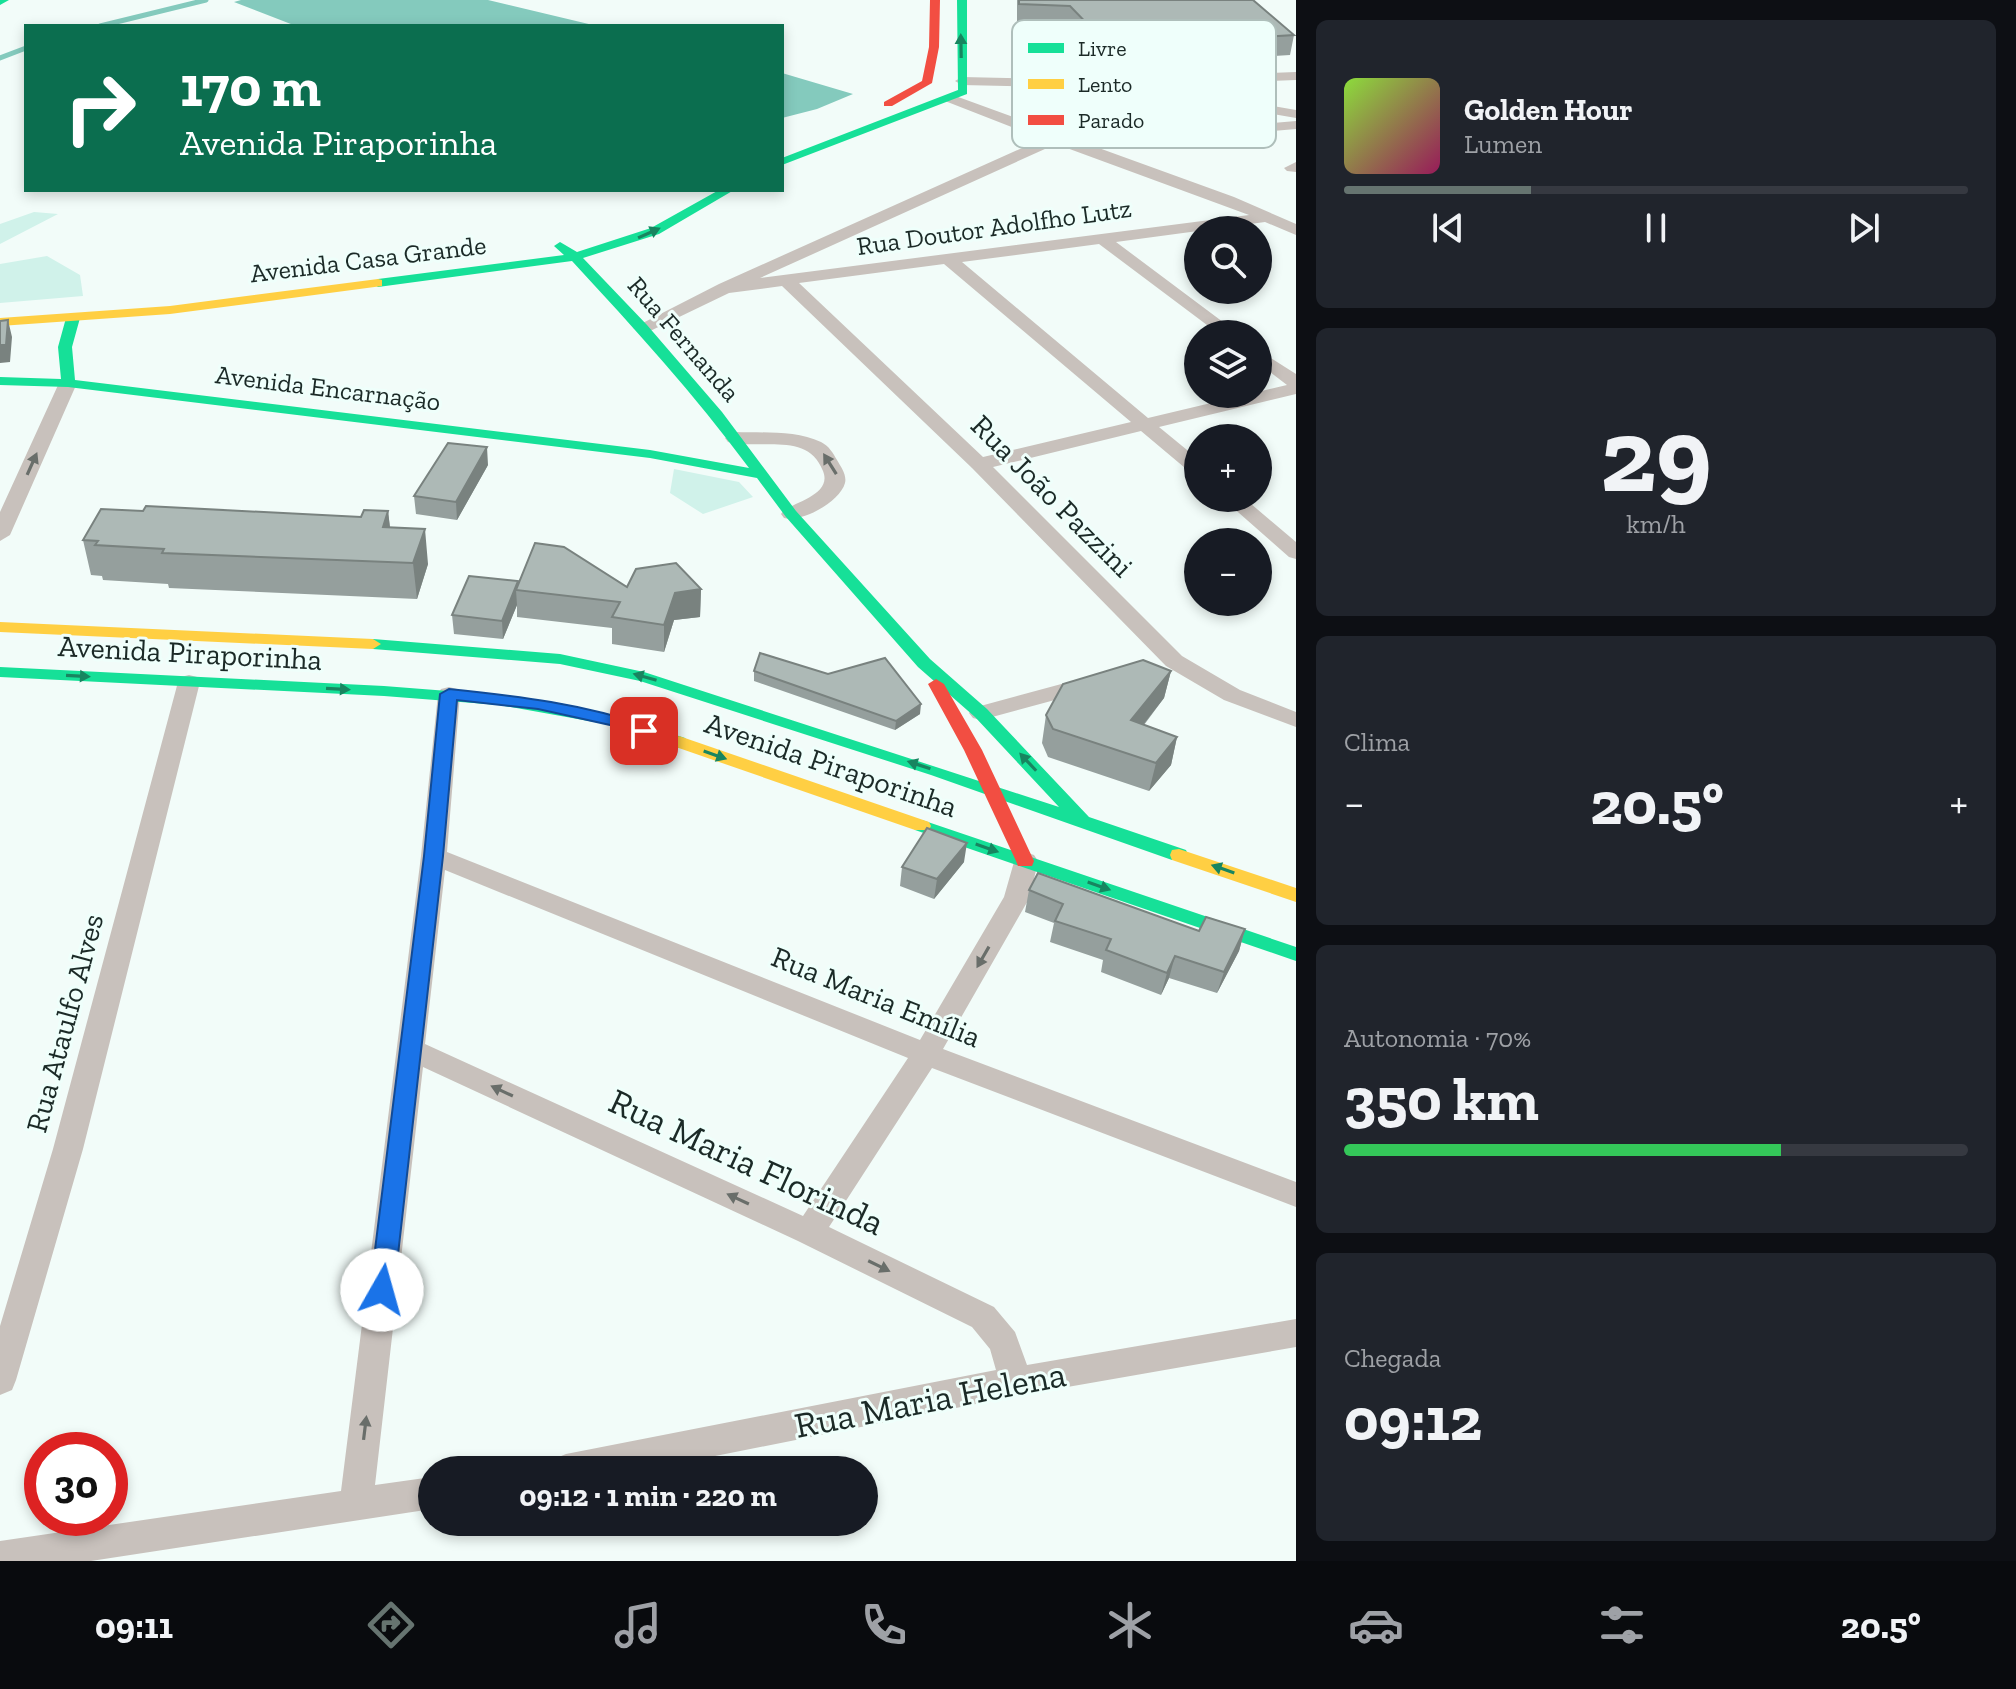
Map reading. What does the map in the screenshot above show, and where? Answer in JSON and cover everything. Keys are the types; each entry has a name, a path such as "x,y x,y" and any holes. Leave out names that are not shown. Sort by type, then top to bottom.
{"main road":[{"path":"927,83 934,47 935,0"},
{"path":"959,90 962,0"},
{"path":"784,145 881,108 927,83 959,90"},
{"path":"784,161 959,90"},
{"name":"Avenida Casa Grande","path":"0,322 170,310 568,252 655,231 724,192"},
{"name":"Avenida Casa Grande","path":"0,309 187,294 568,252 643,215"},
{"name":"Rua Fernanda","path":"568,252 642,328 718,441 759,474"},
{"path":"68,383 65,347 73,318"},
{"name":"Avenida Encarnação","path":"0,381 68,383 650,454 759,474"},
{"name":"Avenida Encarnação","path":"650,454 718,441"},
{"path":"759,474 924,663 981,713 1081,819"},
{"name":"Avenida Piraporinha","path":"0,627 398,645 501,652 604,667 685,689 993,790 1296,895"},
{"path":"398,645 430,670 449,694"},
{"path":"924,663 993,790 1025,861"},
{"name":"Avenida Piraporinha","path":"0,672 449,694 538,703 614,720 1296,954"}],"street":[{"path":"1276,77 1296,76"},
{"path":"959,90 1012,86"},
{"path":"959,90 982,110 1012,122"},
{"path":"1276,111 1296,114"},
{"path":"1276,127 1296,125"},
{"path":"642,328 1035,148"},
{"path":"1080,148 1267,216"},
{"path":"1272,218 1296,230"},
{"name":"Rua Doutor Adolfho Lutz","path":"725,288 1184,228"},
{"path":"1102,239 1211,320"},
{"path":"828,241 832,255 842,262 872,269"},
{"path":"949,260 1184,457"},
{"name":"Rua João Pazzini","path":"787,281 979,464 1174,661 1232,695 1296,720"},
{"path":"1272,366 1296,386"},
{"path":"0,535 68,383"},
{"path":"979,464 1296,386"},
{"name":"Avenida Encarnação","path":"718,441 797,441 822,450 838,476 837,484 832,491 791,514"},
{"path":"1248,512 1296,553"},
{"path":"1144,669 1174,661"},
{"path":"981,713 1115,677"},
{"name":"Rua Ataulfo Alves","path":"0,1380 68,1149 189,682"},
{"path":"356,1505 434,856 449,694"},
{"name":"Rua Maria Emília","path":"434,856 926,1054 1296,1195"},
{"path":"809,1232 926,1054 1017,897 1025,861"},
{"name":"Rua Maria Florinda","path":"409,1049 809,1232 983,1317 1004,1342 1016,1381"},
{"name":"Rua Maria Helena","path":"637,1456 1016,1381 1296,1333"},
{"path":"0,1558 418,1495"}],"shaded area":[{"path":"488,0 589,24 291,24 234,2"},
{"path":"784,74 853,94 817,109 784,117"},
{"path":"34,212 58,214 0,244 0,224"},
{"path":"47,256 80,275 83,296 0,303 0,264"},
{"path":"674,469 739,482 753,497 703,514 670,493"}],"building":[{"path":"1019,0 1253,0 1294,35 1276,36 1276,20 1084,20 1070,6 1019,4"},
{"path":"8,320 6,345 0,345 0,321"},
{"path":"448,443 487,447 456,502 414,496"},
{"path":"146,506 361,517 364,510 388,511 383,527 425,529 413,563 162,553 164,549 95,545 98,541 83,540 101,509 143,511"},
{"path":"535,543 564,547 627,587 636,569 676,563 701,589 675,593 664,625 612,617 620,602 516,590"},
{"path":"469,576 518,581 502,621 452,615"},
{"path":"760,653 828,674 885,658 921,704 896,721 754,671"},
{"path":"1143,660 1171,671 1131,720 1177,737 1156,763 1053,729 1046,715 1063,684"},
{"path":"927,828 967,843 937,879 902,867"},
{"path":"1038,873 1199,931 1206,917 1245,929 1224,972 1175,956 1167,973 1106,950 1111,939 1055,921 1063,904 1029,890"}],"waterway":[{"path":"108,24 206,0"},
{"path":"0,58 24,49"}],"traffic: fast":[{"path":"0,2 4,0"},
{"path":"784,161 963,92 962,0"},
{"path":"378,283 575,257 655,231 724,192"},
{"path":"560,246 575,257 642,328 717,415 791,514 924,663 981,713 1081,819"},
{"path":"68,383 65,347 73,318"},
{"path":"0,381 68,383 650,454 759,474"},
{"path":"373,644 560,659 644,677 937,771 1179,855"},
{"path":"0,672 384,691 499,700 614,720 679,742"},
{"path":"922,826 1296,954"}],"traffic: slow":[{"path":"0,322 170,310 378,283"},
{"path":"0,627 373,644"},
{"path":"679,742 922,826"},
{"path":"1179,855 1296,895"}],"traffic: jam":[{"path":"888,104 927,83 934,47 935,0"},
{"path":"936,684 973,750 1025,861"}],"route":[{"path":"382,1290 434,856 449,694 538,703 614,720 644,731"}]}
